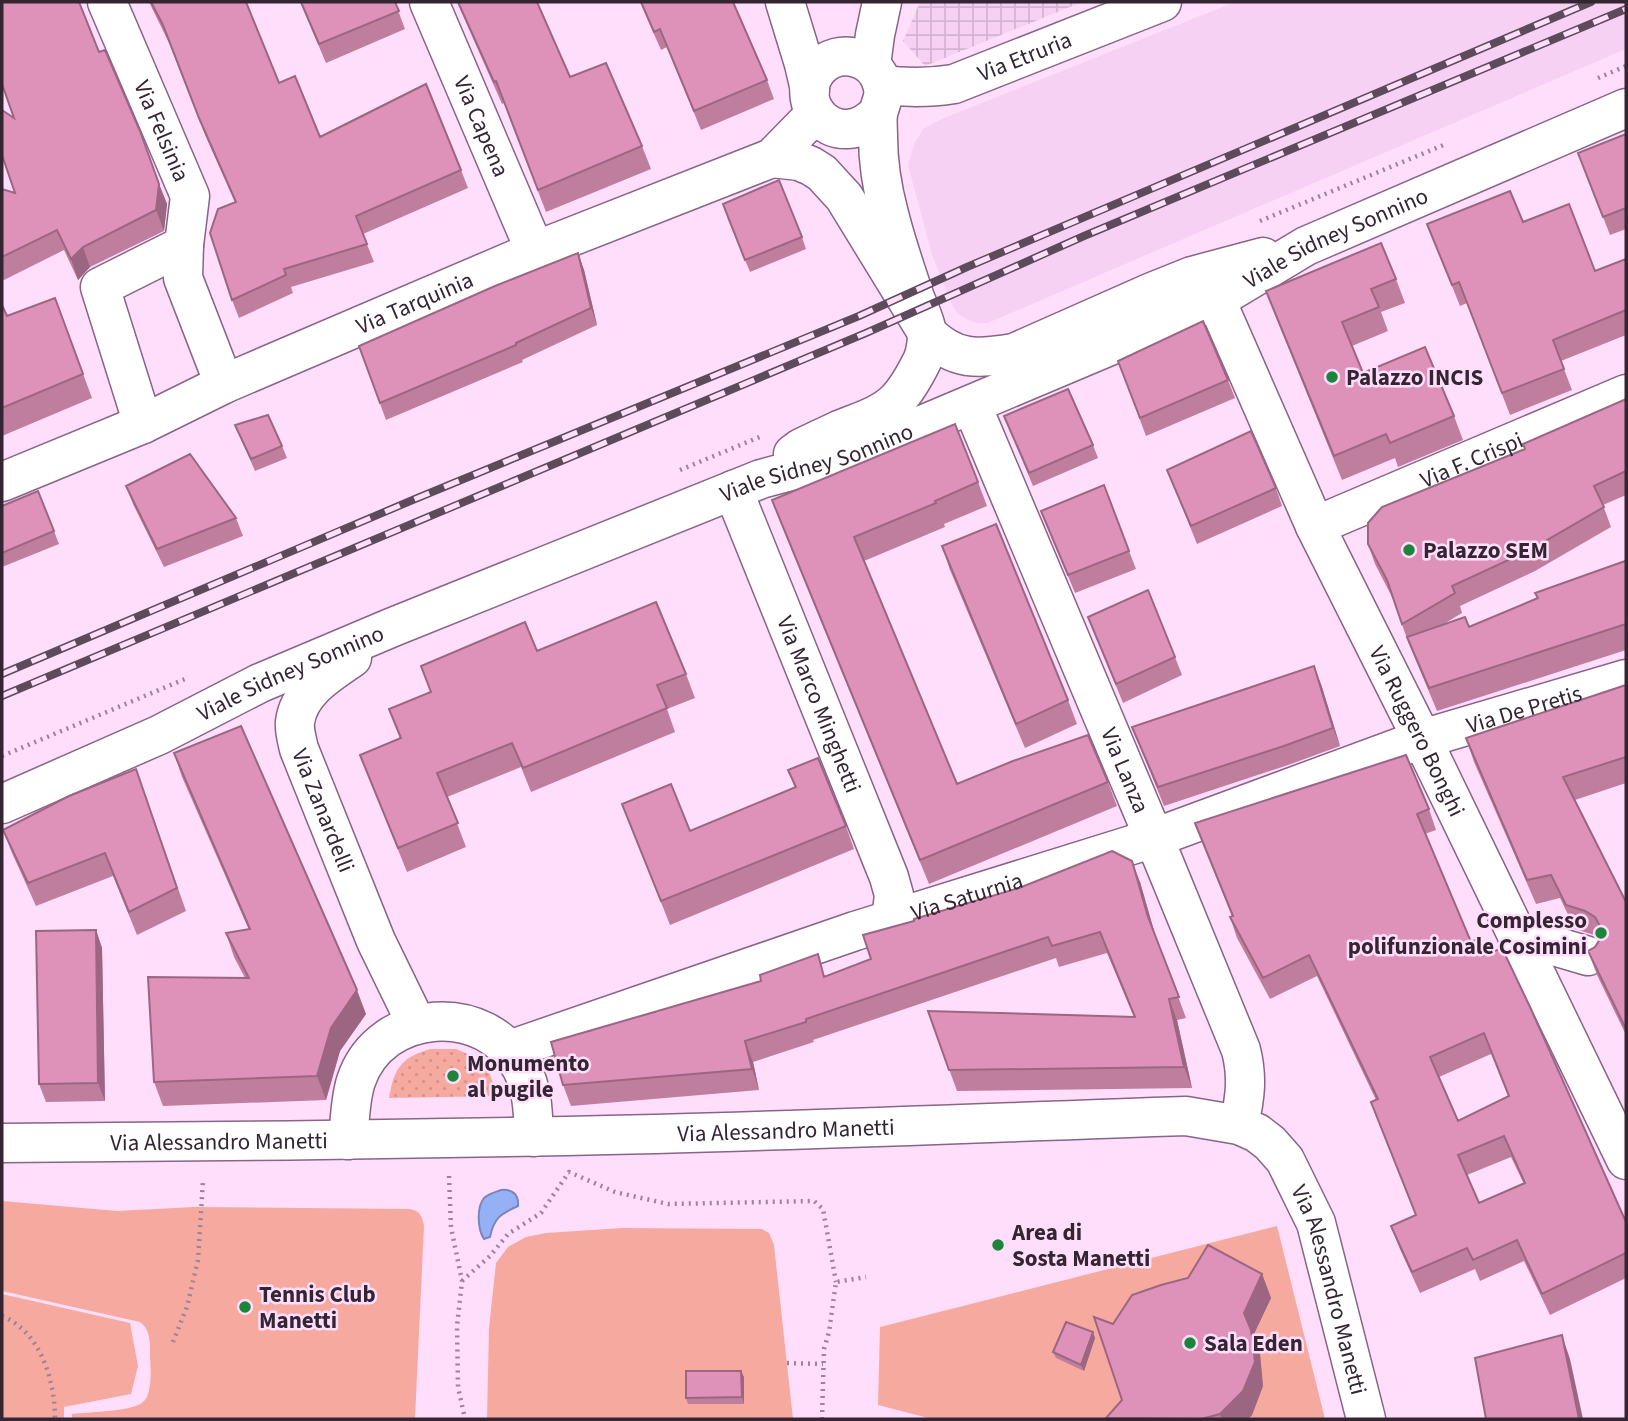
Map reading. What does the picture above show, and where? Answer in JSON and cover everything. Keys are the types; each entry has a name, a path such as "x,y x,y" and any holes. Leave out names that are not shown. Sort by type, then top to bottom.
{"street":[{"name":"Via Felsinia","path":"107,2 190,196 183,278 224,384"},
{"name":"Via Capena","path":"429,2 535,251"},
{"path":"785,2 813,102 824,122 834,128 847,130 870,122 875,36 882,2"},
{"path":"747,485 801,447 873,416 895,402 924,358 928,334 898,251 888,211 881,178 871,80 829,40 798,2"},
{"name":"Via Etruria","path":"871,80 908,88 954,84 1162,2"},
{"path":"813,102 812,79 827,61 838,57 871,80"},
{"name":"Via Tarquinia","path":"2,482 144,424 224,384 535,251 772,158 813,102"},
{"name":"Viale Sidney Sonnino","path":"2,804 159,735 260,683 393,627 747,485 851,455 1216,300 1306,247 1626,108"},
{"path":"772,158 799,161 822,173 844,197 928,334 953,354 991,357 1014,353 1192,276 1306,247"},
{"path":"144,424 100,287 184,245"},
{"name":"Via Ruggero Bonghi","path":"1216,300 1315,526 1422,739 1626,1160"},
{"name":"Via F. Crispi","path":"1315,526 1626,394"},
{"name":"Via Lanza","path":"978,420 1241,1050 1245,1070 1245,1096 1239,1125"},
{"name":"Via Marco Minghetti","path":"747,485 889,877 894,895 891,920"},
{"name":"Via Zanardelli","path":"393,627 316,684 301,704 295,723 299,749 376,941 416,1023"},
{"name":"Via De Pretis","path":"1422,739 1626,679"},
{"name":"Via Saturnia","path":"509,1050 891,920 1154,838 1422,739"},
{"path":"1517,935 1588,956"},
{"path":"348,1140 356,1081 369,1056 390,1036 416,1023 441,1020 466,1024 489,1034 509,1050 521,1067 529,1087 534,1137"},
{"name":"Via Alessandro Manetti","path":"2,1143 534,1137 1186,1116 1239,1125 1264,1138 1285,1160 1316,1223 1366,1419"}],"path":[{"path":"1256,223 1446,144"},
{"path":"462,1281 490,1256 508,1234 541,1213 569,1172 615,1192 668,1204 814,1201 823,1209 836,1282 830,1332 824,1349 822,1419"},
{"path":"449,1176 450,1227 462,1281 457,1326 458,1387 465,1419"},
{"path":"173,1342 187,1307 198,1261 203,1181"},
{"path":"836,1282 866,1278"},
{"path":"2,1316 24,1331 37,1348 48,1371 55,1401 55,1419"},
{"path":"788,1363 823,1364"}],"shaded area":[{"path":"920,2 1082,2 925,66 903,41"},
{"path":"1235,2 1626,2 1626,49 988,323 968,320 958,314 932,255 908,165 914,144 923,129 944,118"},
{"path":"430,1049 456,1049 476,1058 489,1071 497,1096 389,1098 393,1079 401,1066 412,1056"},
{"name":"Tennis Club Manetti","path":"2,1201 117,1211 194,1207 416,1211 424,1226 415,1419 72,1419 72,1414 122,1409 145,1400 150,1379 148,1333 140,1322 2,1291"},
{"path":"1277,1226 1325,1419 932,1419 878,1405 880,1327"},
{"path":"622,1228 762,1229 769,1233 774,1245 793,1419 487,1419 489,1328 496,1263 508,1247 526,1237 546,1233"},
{"path":"2,1294 130,1323 138,1366 131,1394 64,1407 64,1419 2,1419"}],"water":[{"path":"501,1190 514,1193 518,1206 499,1217 490,1237 484,1239 479,1219 481,1202 488,1195"}],"building":[{"path":"2,2 79,2 99,52 105,50 140,131 159,184 156,210 83,247 71,259 57,230 2,257 2,189 15,193 2,155 2,110 14,118 2,84"},
{"path":"151,2 246,2 279,83 295,76 320,137 426,84 461,170 356,216 367,244 284,269 286,275 232,300 210,233 218,209 236,202"},
{"path":"301,2 395,2 399,11 319,44"},
{"path":"458,2 537,2 570,77 606,63 642,146 538,190 496,81 494,82"},
{"path":"641,2 733,2 767,80 694,111 660,29 654,32"},
{"path":"1626,134 1626,208 1603,217 1578,153"},
{"path":"779,180 802,237 745,260 723,204"},
{"name":"Palazzo INCIS","path":"1510,191 1523,222 1569,204 1595,271 1626,259 1626,310 1553,340 1564,369 1502,393 1459,282 1452,285 1427,224"},
{"name":"Palazzo INCIS","path":"1381,243 1396,279 1371,289 1379,307 1342,322 1363,373 1425,347 1454,416 1390,443 1386,434 1334,456 1266,291"},
{"path":"578,253 591,308 516,345 380,403 359,346"},
{"path":"55,298 83,374 2,408 2,305 7,316"},
{"path":"1203,321 1228,380 1140,418 1118,361"},
{"path":"1068,389 1093,445 1029,473 1004,416"},
{"path":"1626,399 1626,471 1594,486 1604,507 1528,551 1452,586 1455,593 1402,624 1387,580 1368,544 1368,523 1382,507 1525,449 1523,444"},
{"path":"268,415 282,446 251,459 235,425"},
{"path":"955,424 978,482 935,501 936,503 854,537 957,784 1088,735 1108,782 920,860 772,500"},
{"path":"1251,431 1276,488 1191,526 1167,470"},
{"path":"190,454 236,518 157,549 126,486"},
{"path":"1104,485 1129,551 1068,575 1041,511"},
{"path":"38,491 54,531 2,553 2,506"},
{"path":"996,524 1068,700 1016,724 942,546"},
{"path":"1626,561 1626,624 1429,688 1407,637 1465,617 1469,627 1538,598 1535,593"},
{"path":"1148,590 1175,657 1116,684 1088,617"},
{"path":"656,602 686,674 657,685 667,708 523,768 512,743 437,773 458,823 398,848 360,755 401,738 389,709 431,692 421,666 525,622 537,651"},
{"path":"1314,666 1333,728 1158,787 1132,727"},
{"path":"1626,685 1626,757 1563,777 1626,902 1626,1029 1588,951 1595,947 1600,939 1600,926 1595,917 1566,905 1551,875 1527,880 1466,738"},
{"path":"241,726 357,990 331,1028 317,1076 154,1082 148,977 249,978 226,933 250,929 174,753"},
{"path":"1406,755 1429,809 1417,814 1471,942 1475,940 1482,956 1502,948 1626,1222 1626,1253 1542,1294 1517,1240 1473,1260 1467,1248 1412,1272 1391,1226 1416,1215 1371,1102 1378,1099 1309,955 1263,978 1230,917 1233,916 1195,823","holes":["1484,1033 1509,1096 1458,1121 1430,1057","1504,1136 1525,1183 1479,1203 1458,1155"]},
{"path":"818,758 846,826 661,901 622,804 671,784 690,831 796,787 788,770"},
{"path":"136,769 177,888 129,912 105,853 28,883 3,830 69,796"},
{"path":"1112,851 1132,861 1148,917 1179,997 1169,999 1184,1067 949,1070 928,1011 1135,1017 1100,932 1052,946 1048,937 745,1041 752,1069 563,1085 551,1042 761,981 760,975 818,954 824,977 871,959 863,935 1019,888"},
{"path":"96,930 98,1083 39,1084 36,931"},
{"name":"Sala Eden","path":"1208,1245 1262,1274 1244,1313 1251,1330 1255,1362 1243,1391 1220,1414 1201,1419 1106,1418 1122,1400 1094,1317 1113,1324 1132,1295 1188,1278"},
{"path":"1066,1322 1093,1332 1081,1365 1053,1352"},
{"path":"1562,1335 1579,1419 1486,1419 1475,1358"},
{"path":"686,1371 741,1371 742,1397 686,1398"}],"railway":[{"path":"2,674 415,499 859,316 967,267 1591,2"},
{"path":"2,696 866,333 1084,236 1626,9"}],"place":[{"name":"Palazzo INCIS","path":"1332,377"},
{"name":"Palazzo SEM","path":"1409,550"},
{"name":"Complesso polifunzionale Cosimini","path":"1601,933"},
{"name":"Monumento al pugile","path":"453,1076"},
{"name":"Area di Sosta Manetti","path":"998,1245"},
{"name":"Tennis Club Manetti","path":"245,1307"},
{"name":"Sala Eden","path":"1190,1343"}]}
